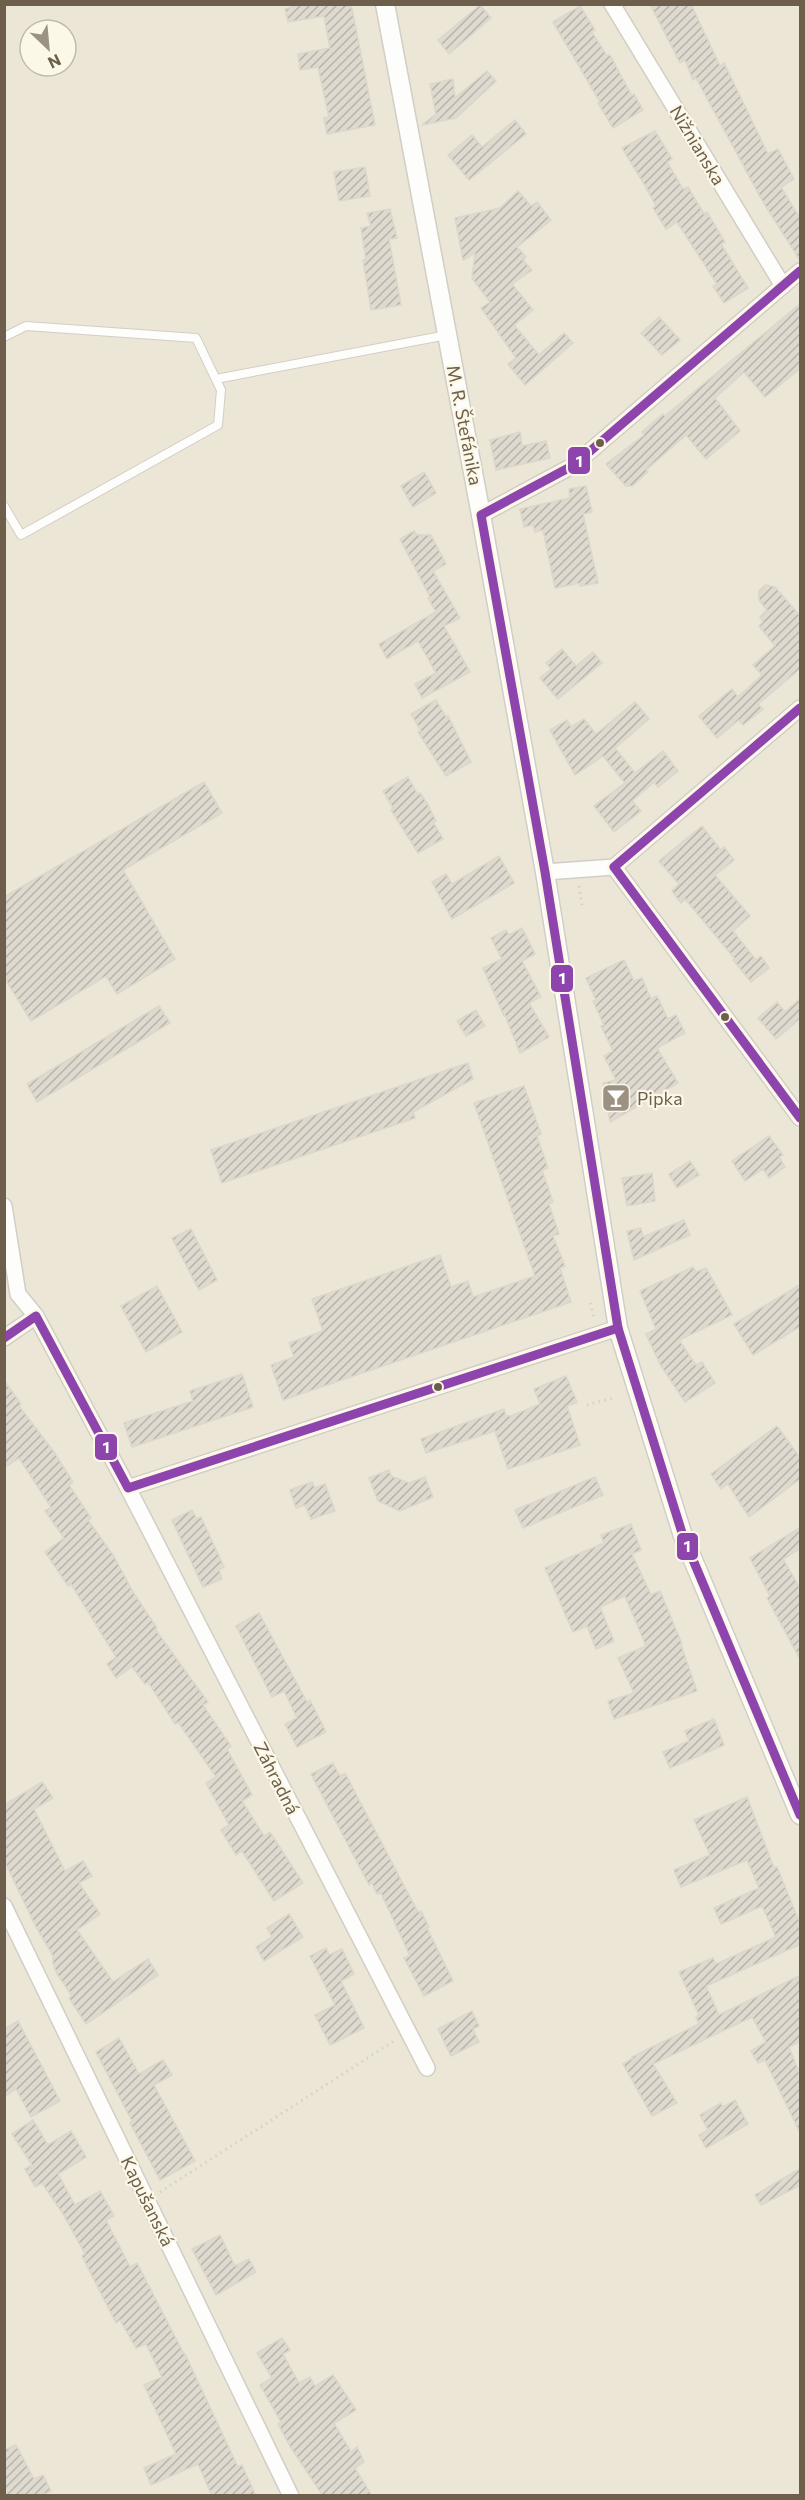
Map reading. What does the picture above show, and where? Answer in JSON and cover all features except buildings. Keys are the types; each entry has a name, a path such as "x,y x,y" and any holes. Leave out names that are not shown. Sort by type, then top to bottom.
{"street":[{"name":"M. R. Štefánika","path":"385,4 482,515 545,872 618,1328 683,1536 801,1815"},
{"name":"Nižnianska","path":"612,4 783,286"},
{"path":"482,515 574,465 801,271"},
{"path":"545,872 614,867 801,708"},
{"path":"614,867 801,1118"},
{"path":"4,1206 18,1294 36,1316 4,1338"},
{"name":"Záhradná","path":"36,1316 128,1488 427,2068"},
{"path":"128,1488 618,1328"},
{"name":"Kapušanská","path":"4,1906 291,2496"}],"lane":[{"path":"4,337 26,326 196,338 221,390 218,425 21,535 4,506"},
{"path":"216,378 447,334"}],"path":[{"path":"587,1405 616,1396"},
{"path":"148,2200 408,2032"}],"shaded area":[{"path":"5,5 800,5 800,2495 5,2495"}],"transit line":[{"name":"1","path":"800,271 574,465 481,515 545,872 618,1328 683,1536 800,1815"},
{"name":"1","path":"800,708 614,867 800,1118"},
{"name":"1","path":"4,1338 36,1316 128,1488 618,1328"}],"place":[{"name":"Pipka","path":"616,1098"}]}
